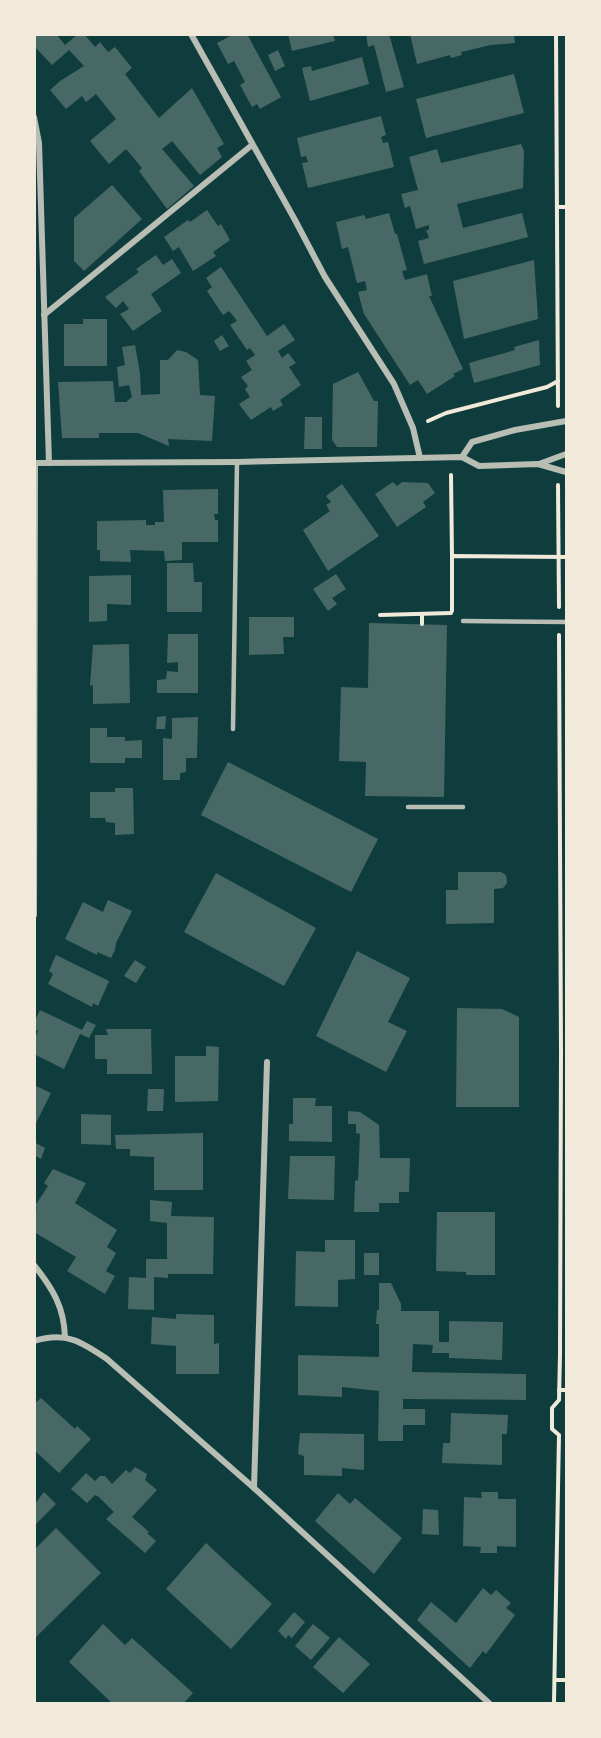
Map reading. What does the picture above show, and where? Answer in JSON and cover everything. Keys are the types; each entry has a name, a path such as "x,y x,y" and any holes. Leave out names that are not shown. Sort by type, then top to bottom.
{"street":[{"path":"191,34 325,277 394,384 413,428 420,458"},
{"path":"34,117 39,143 50,463"},
{"path":"44,315 252,145"},
{"path":"462,457 472,442 515,430 567,421"},
{"path":"34,915 35,463 237,462 462,457 479,466 538,464 567,454"},
{"path":"538,464 567,472"},
{"path":"254,1488 267,1062"},
{"path":"34,1265 52,1288 64,1319 66,1337"},
{"path":"34,1341 66,1337 83,1342 107,1359 254,1488 490,1704"}],"lane":[{"path":"233,729 237,462"},
{"path":"463,621 567,622"},
{"path":"408,807 463,807"}],"path":[{"path":"413,428 446,413 547,387 558,380 556,34"},
{"path":"557,207 567,207"},
{"path":"451,475 452,623"},
{"path":"553,1704 559,1435 552,1429 552,1408 559,1400 561,1052 558,492"},
{"path":"452,556 567,557"},
{"path":"380,615 452,613"},
{"path":"422,614 422,624"},
{"path":"550,635 559,635"},
{"path":"559,1390 567,1390"},
{"path":"555,1680 567,1680"}],"building":[{"path":"34,34 56,34 65,45 78,34 84,34 95,47 100,42 108,52 115,47 132,68 125,74 159,118 192,88 224,144 217,148 222,157 200,175 172,141 162,149 194,186 167,209 139,171 142,168 126,149 109,164 90,141 116,119 96,94 86,102 82,96 66,109 50,90 84,66 69,50 52,65 34,46"},
{"path":"234,34 247,34 281,97 260,109 257,104 252,107 240,85 245,82 234,61 228,64 217,43"},
{"path":"288,34 333,34 335,41 292,51"},
{"path":"366,34 389,34 404,87 386,92 374,45 368,47"},
{"path":"410,34 514,34 515,43 491,45 461,52 462,55 451,58 450,55 417,64"},
{"path":"278,50 285,66 275,71 268,55"},
{"path":"362,57 369,84 310,101 302,68 311,66 312,71"},
{"path":"514,74 524,113 426,138 416,99"},
{"path":"381,116 386,135 381,137 383,143 388,142 394,167 308,188 302,163 308,162 306,156 301,157 297,138"},
{"path":"521,144 524,151 523,188 457,204 463,228 522,213 528,237 424,264 418,241 429,238 426,230 429,230 429,225 416,229 410,206 405,208 401,194 418,190 409,157 437,149 441,163"},
{"path":"112,185 142,219 84,271 74,261 74,218"},
{"path":"207,210 218,226 221,224 230,240 213,252 216,256 193,271 179,247 173,251 164,237"},
{"path":"389,213 407,270 402,271 405,280 427,274 432,296 429,296 463,369 427,394 418,380 410,385 364,314 358,292 367,290 365,281 357,283 348,247 342,249 336,222 364,215 366,219"},
{"path":"156,255 163,265 172,259 181,273 151,294 162,311 133,331 120,314 129,309 123,301 116,308 105,297 139,272 136,269"},
{"path":"534,260 538,319 464,339 453,281"},
{"path":"221,267 267,336 284,324 295,340 278,351 282,358 288,353 296,363 289,367 301,385 280,400 283,405 273,411 271,407 251,420 239,404 250,397 245,389 248,386 241,377 252,370 246,361 255,355 250,348 247,350 230,325 237,321 229,311 223,315 207,291 212,287 206,278"},
{"path":"83,319 107,319 107,366 64,366 64,324 83,324"},
{"path":"222,335 229,346 220,351 214,341"},
{"path":"539,340 540,365 474,383 469,363 515,350 514,347"},
{"path":"135,345 141,395 160,394 160,360 168,360 177,350 186,352 198,360 200,395 215,396 212,441 168,439 169,446 138,433 99,433 99,438 62,438 58,382 113,381 115,402 126,402 132,397 129,385 119,387 117,367 125,365 122,347"},
{"path":"358,372 374,401 378,401 377,447 337,447 332,440 333,384"},
{"path":"305,417 322,417 322,449 304,449"},
{"path":"393,482 397,486 402,482 428,483 435,493 423,502 426,507 397,527 375,494"},
{"path":"342,484 379,536 328,571 303,530 330,511 326,505 331,502 326,496"},
{"path":"218,489 218,514 214,514 215,520 218,520 218,542 182,542 182,560 165,561 164,551 130,550 131,562 100,561 100,550 97,550 97,521 146,520 146,525 155,525 155,522 164,522 163,490"},
{"path":"167,563 193,563 194,582 202,582 202,612 167,612"},
{"path":"336,574 346,589 332,598 337,604 328,611 313,589"},
{"path":"131,575 131,605 107,604 107,621 89,622 89,576"},
{"path":"249,617 294,617 294,637 283,637 284,654 249,655"},
{"path":"369,623 447,625 444,797 365,796 366,762 339,761 341,687 368,688"},
{"path":"168,634 198,634 198,693 157,693 157,680 166,679 167,671 178,672 178,662 167,663"},
{"path":"129,644 130,703 93,704 93,685 90,686 93,645"},
{"path":"166,716 165,729 156,729 157,717"},
{"path":"198,717 197,758 186,758 186,772 180,773 180,780 163,780 163,738 172,739 172,718"},
{"path":"90,728 107,728 107,737 125,737 125,741 142,740 142,758 125,758 125,763 90,763"},
{"path":"228,762 378,839 351,892 201,815"},
{"path":"115,788 133,788 134,834 115,835 115,823 106,822 105,818 90,818 90,792 115,792"},
{"path":"458,872 501,872 506,875 507,883 503,888 494,889 494,923 446,924 446,890 458,890"},
{"path":"216,873 316,928 284,986 184,932"},
{"path":"108,900 132,911 111,958 97,952 97,955 65,939 83,902 103,912"},
{"path":"357,951 410,978 388,1022 407,1031 386,1072 316,1036"},
{"path":"56,955 109,981 98,1006 93,1003 92,1007 48,984 53,974 49,971"},
{"path":"135,960 146,967 136,983 124,976"},
{"path":"457,1008 502,1009 519,1017 519,1107 456,1107"},
{"path":"40,1010 82,1030 87,1021 96,1025 89,1038 80,1034 64,1069 34,1054 34,1039 38,1031 34,1029 34,1023"},
{"path":"106,1029 151,1029 152,1074 107,1074 107,1059 95,1059 95,1035 108,1035"},
{"path":"206,1046 219,1047 218,1101 175,1102 175,1056 206,1056"},
{"path":"34,1085 51,1093 34,1127"},
{"path":"148,1089 164,1089 163,1111 147,1111"},
{"path":"293,1098 316,1098 315,1106 332,1106 332,1142 289,1141 289,1124 293,1124"},
{"path":"348,1111 360,1112 379,1125 380,1158 410,1158 409,1192 399,1192 399,1203 379,1203 379,1212 354,1212 360,1134 356,1133 356,1124 348,1124"},
{"path":"81,1114 111,1115 111,1145 81,1144"},
{"path":"203,1133 203,1190 154,1190 154,1157 130,1156 130,1149 116,1149 115,1135"},
{"path":"34,1142 45,1148 41,1159 34,1155"},
{"path":"290,1156 335,1156 334,1200 288,1199"},
{"path":"53,1169 86,1183 75,1203 117,1230 107,1247 116,1253 106,1271 115,1276 105,1294 67,1271 76,1257 34,1232 34,1212 37,1208 35,1206 48,1186 44,1183"},
{"path":"150,1200 172,1202 171,1216 214,1217 213,1274 168,1274 168,1278 154,1277 154,1310 128,1309 129,1277 146,1278 146,1259 167,1259 167,1223 150,1221"},
{"path":"437,1212 495,1212 495,1275 466,1275 466,1272 436,1271"},
{"path":"325,1240 355,1240 355,1279 338,1280 338,1307 295,1306 296,1251 325,1252"},
{"path":"364,1253 379,1253 379,1275 364,1275"},
{"path":"379,1283 391,1283 401,1304 401,1311 439,1311 439,1342 449,1342 449,1321 503,1322 502,1360 449,1358 449,1353 432,1353 433,1345 413,1344 412,1372 526,1374 526,1400 403,1399 403,1409 425,1409 425,1425 403,1425 403,1441 378,1441 379,1391 342,1387 342,1397 298,1395 298,1355 379,1357 379,1324 376,1324 377,1310 379,1310"},
{"path":"176,1314 214,1315 214,1344 219,1343 219,1374 176,1374 176,1346 151,1344 152,1317 176,1319"},
{"path":"41,1398 75,1429 77,1426 91,1439 59,1473 34,1450 34,1404"},
{"path":"451,1413 508,1415 507,1434 502,1434 502,1465 442,1463 443,1443 450,1443"},
{"path":"300,1433 364,1434 364,1470 342,1468 342,1476 304,1475 304,1456 298,1454"},
{"path":"135,1467 147,1474 145,1480 157,1490 132,1517 156,1541 145,1553 106,1519 114,1512 99,1497 95,1495 87,1503 71,1489 86,1473 95,1481 100,1476 105,1476 112,1484 126,1470 130,1473"},
{"path":"44,1492 56,1504 34,1526 34,1505"},
{"path":"481,1492 498,1492 498,1499 516,1499 516,1547 497,1546 497,1553 480,1553 481,1547 463,1546 464,1497 482,1498"},
{"path":"338,1493 350,1504 355,1498 402,1538 374,1574 315,1521"},
{"path":"423,1509 438,1510 439,1535 422,1534"},
{"path":"56,1528 101,1573 34,1639 34,1550"},
{"path":"206,1543 272,1604 231,1649 166,1589"},
{"path":"483,1588 491,1595 496,1590 511,1603 506,1608 515,1615 486,1654 483,1651 470,1668 417,1620 431,1602 456,1623"},
{"path":"294,1612 305,1622 292,1638 288,1635 286,1639 278,1631"},
{"path":"103,1624 125,1645 132,1638 193,1693 183,1704 113,1704 69,1662"},
{"path":"313,1624 330,1638 311,1660 295,1646"},
{"path":"339,1637 370,1664 343,1693 313,1667"}]}
